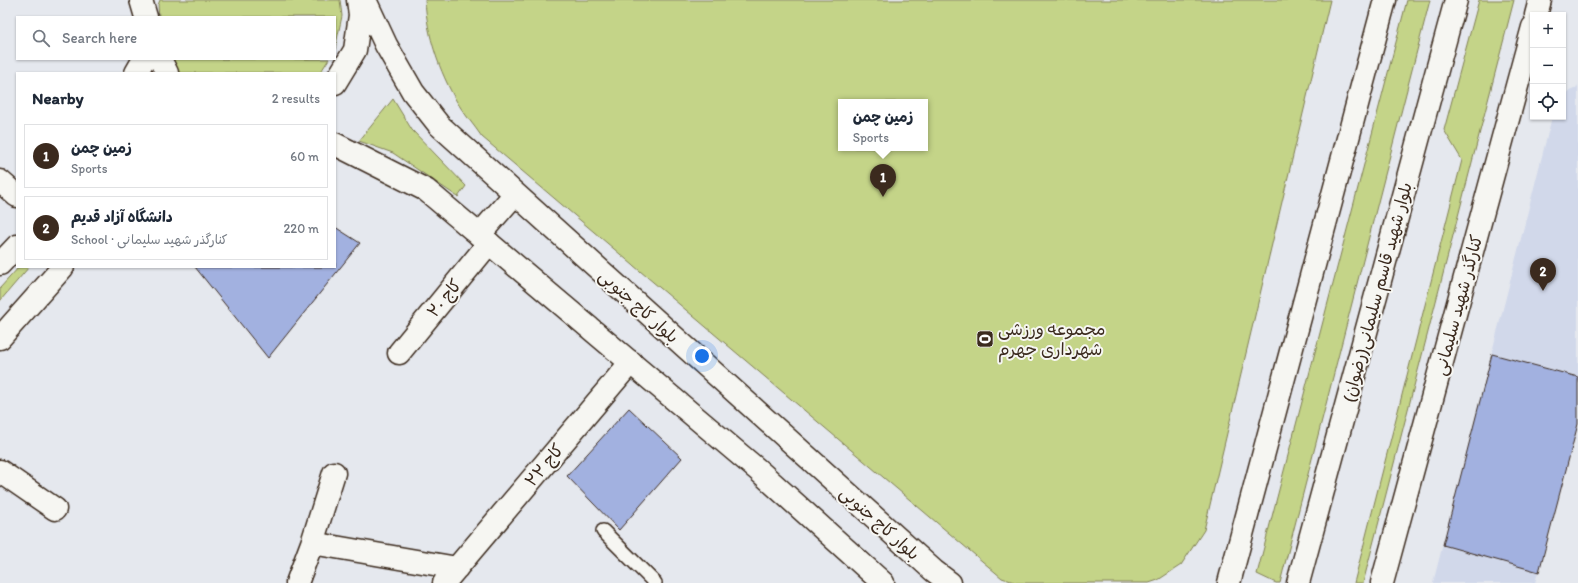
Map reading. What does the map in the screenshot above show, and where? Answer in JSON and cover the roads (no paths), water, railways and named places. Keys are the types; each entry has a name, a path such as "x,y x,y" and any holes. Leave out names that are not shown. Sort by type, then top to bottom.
{"main road":[{"path":"141,0 146,16"},
{"path":"150,16 151,0"},
{"path":"336,81 355,50 360,15 358,0"},
{"name":"بلوار کاج جنوبی","path":"364,0 386,45 413,92 439,125 934,571 950,583"},
{"path":"1229,583 1385,0"},
{"name":"بلوار شهید قاسم سلیمانی(رضوان)","path":"1298,583 1456,0"},
{"path":"1537,12 1540,0"},
{"name":"کنارگذر شهید سلیمانی","path":"1382,583 1530,38"},
{"path":"137,72 143,60"},
{"path":"160,60 166,72"},
{"path":"336,145 426,190 758,470 883,583"},
{"path":"0,181 16,195"},
{"name":"کاج ۲۰","path":"399,352 484,239 515,194"},
{"path":"0,264 16,247"},
{"path":"0,338 62,268"},
{"name":"کاج ۲۲","path":"312,543 451,575 631,362"},
{"path":"0,471 54,509"},
{"path":"297,583 312,543 334,473"},
{"path":"1213,583 1234,562"}],"lane":[{"path":"603,531 655,583"}],"place":[{"name":"زمین چمن","path":"883,197"},
{"name":"دانشگاه آزاد قدیم","path":"1543,291"},
{"name":"مجموعه ورزشی شهرداری جهرم","path":"985,339"}]}
